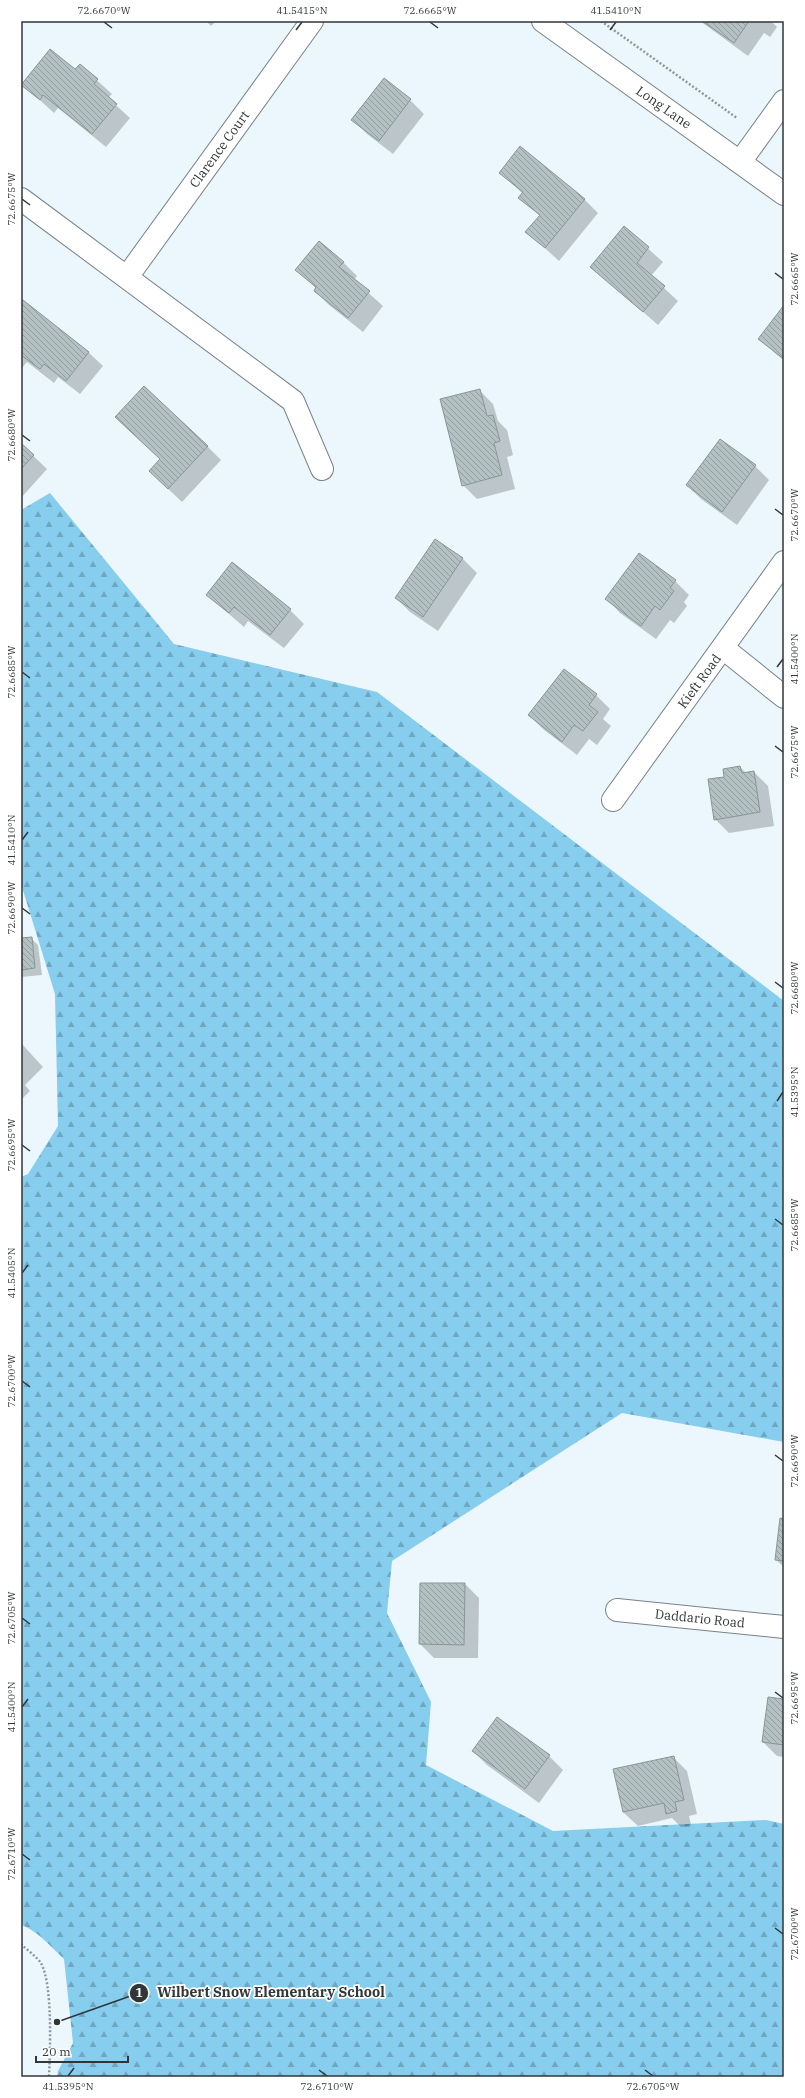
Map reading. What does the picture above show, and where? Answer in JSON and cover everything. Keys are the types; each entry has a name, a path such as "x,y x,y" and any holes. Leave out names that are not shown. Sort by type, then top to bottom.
{"street":[{"name":"Clarence Court","path":"127,277 312,21"},
{"name":"Long Lane","path":"543,21 784,194"},
{"path":"740,162 784,102"},
{"path":"21,200 293,401 322,469"},
{"name":"Kieft Road","path":"614,800 784,562"},
{"path":"724,648 784,697"},
{"name":"Daddario Road","path":"617,1610 784,1627"}],"path":[{"path":"601,21 760,134"},
{"path":"21,1944 41,1963 46,1984 51,2032 49,2077"}],"green space":[{"path":"50,493 174,644 377,692 784,1001 784,1442 622,1413 392,1561 387,1613 431,1702 426,1765 553,1831 766,1820 784,1824 784,2077 57,2077 58,2071 73,2043 64,1959 33,1931 21,1925 21,1177 28,1174 58,1126 55,994 21,884 21,510"}],"building":[{"path":"702,21 749,21 734,43"},
{"path":"50,49 75,69 80,64 98,79 94,84 117,104 92,134 43,95 40,100 21,85"},
{"path":"384,78 411,99 379,141 351,120"},
{"path":"520,146 585,199 545,248 525,232 540,215 518,198 523,192 499,173"},
{"path":"624,226 649,247 637,263 665,286 643,312 590,267"},
{"path":"319,241 344,262 339,267 370,291 348,318 314,291 316,287 295,270"},
{"path":"23,300 89,352 66,381 44,364 40,369 21,355 21,302"},
{"path":"784,305 784,359 758,339"},
{"path":"144,386 208,446 168,489 149,471 160,459 115,417"},
{"path":"480,389 487,416 493,415 500,441 494,443 502,475 462,486 440,399"},
{"path":"720,439 756,465 722,512 686,485"},
{"path":"21,443 34,455 21,469"},
{"path":"435,539 463,558 423,617 395,598"},
{"path":"639,553 676,580 670,588 674,591 660,610 655,606 641,626 605,599"},
{"path":"232,562 291,609 270,635 234,607 229,613 206,595"},
{"path":"564,669 597,694 589,705 598,712 583,731 574,725 562,742 528,715"},
{"path":"740,766 742,773 754,771 760,812 714,820 708,779 724,777 723,769"},
{"path":"32,937 35,968 21,970 21,938"},
{"path":"780,1518 784,1519 784,1561 775,1560"},
{"path":"420,1583 465,1583 464,1645 419,1644"},
{"path":"768,1697 784,1699 784,1745 762,1742"},
{"path":"497,1717 550,1755 525,1789 472,1751"},
{"path":"674,1756 684,1800 675,1802 677,1811 666,1814 664,1803 623,1812 613,1769"}],"place":[{"name":"Wilbert Snow Elementary School","path":"57,2022"}]}
